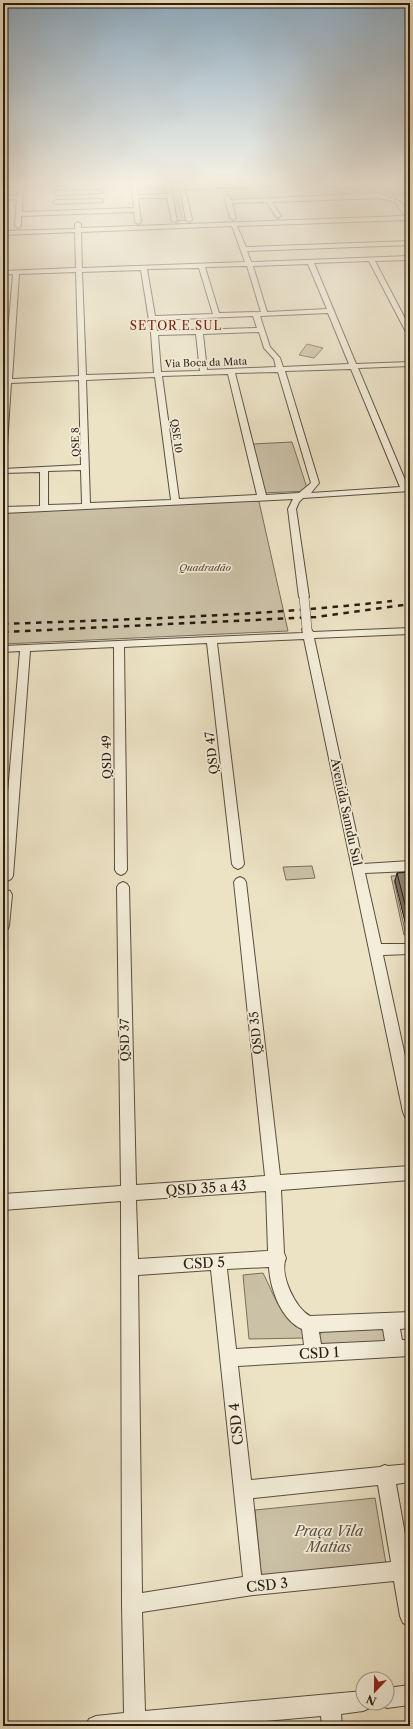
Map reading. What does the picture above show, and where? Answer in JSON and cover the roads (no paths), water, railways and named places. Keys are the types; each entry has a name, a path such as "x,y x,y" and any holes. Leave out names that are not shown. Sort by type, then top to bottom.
{"street":[{"name":"QSE 8","path":"80,264 86,506"},
{"path":"248,264 265,314"},
{"path":"3,273 258,264"},
{"path":"3,510 274,496 303,496 407,489 311,264"},
{"path":"373,264 410,334"},
{"path":"201,265 217,316"},
{"name":"QSE 10","path":"144,268 154,333 175,501"},
{"path":"3,445 5,381 16,272"},
{"path":"152,318 217,316 257,317 265,314 331,311"},
{"path":"257,317 267,348 277,358 281,369 315,483 321,490 335,493"},
{"path":"154,333 197,334 262,332"},
{"path":"197,334 200,372"},
{"name":"Via Boca da Mata","path":"5,381 410,364"},
{"path":"231,371 262,497"},
{"path":"3,470 86,467"},
{"path":"44,468 44,508"},
{"path":"292,509 294,500 303,496 315,483"},
{"path":"274,496 292,509"},
{"name":"Avenida Samdu Sul","path":"292,509 308,632 410,1112"},
{"path":"3,649 212,640 308,632 409,634"},
{"name":"QSD 47","path":"212,640 238,864"},
{"name":"QSD 49","path":"119,644 121,870"},
{"path":"7,876 25,648"},
{"path":"358,869 410,866"},
{"name":"QSD 35","path":"240,882 273,1183 278,1258 277,1272 281,1287 294,1314 302,1322 310,1324"},
{"name":"QSD 37","path":"123,887 130,1267 132,1604 135,1724"},
{"path":"3,926 6,895"},
{"path":"375,950 410,949"},
{"name":"QSD 35 a 43","path":"3,1202 410,1174"},
{"name":"CSD 5","path":"130,1267 278,1258"},
{"name":"CSD 4","path":"218,1262 252,1586"},
{"path":"313,1353 310,1324 410,1320"},
{"path":"390,1321 402,1348"},
{"name":"CSD 1","path":"228,1358 402,1348"},
{"path":"243,1490 385,1474 410,1473"},
{"path":"385,1474 410,1616"},
{"name":"CSD 3","path":"132,1604 252,1586 402,1571"},
{"path":"395,1697 410,1695"},
{"path":"96,1726 135,1724 330,1706 355,1702"},
{"path":"330,1706 332,1726"}],"railway":[{"path":"3,624 247,614 392,601"},
{"path":"3,632 316,617 410,604"}],"district":[{"name":"SETOR E SUL","path":"176,326"}],"park label":[{"name":"Quadradão","path":"205,567"},
{"name":"Praça Vila Matias","path":"329,1540"}]}
